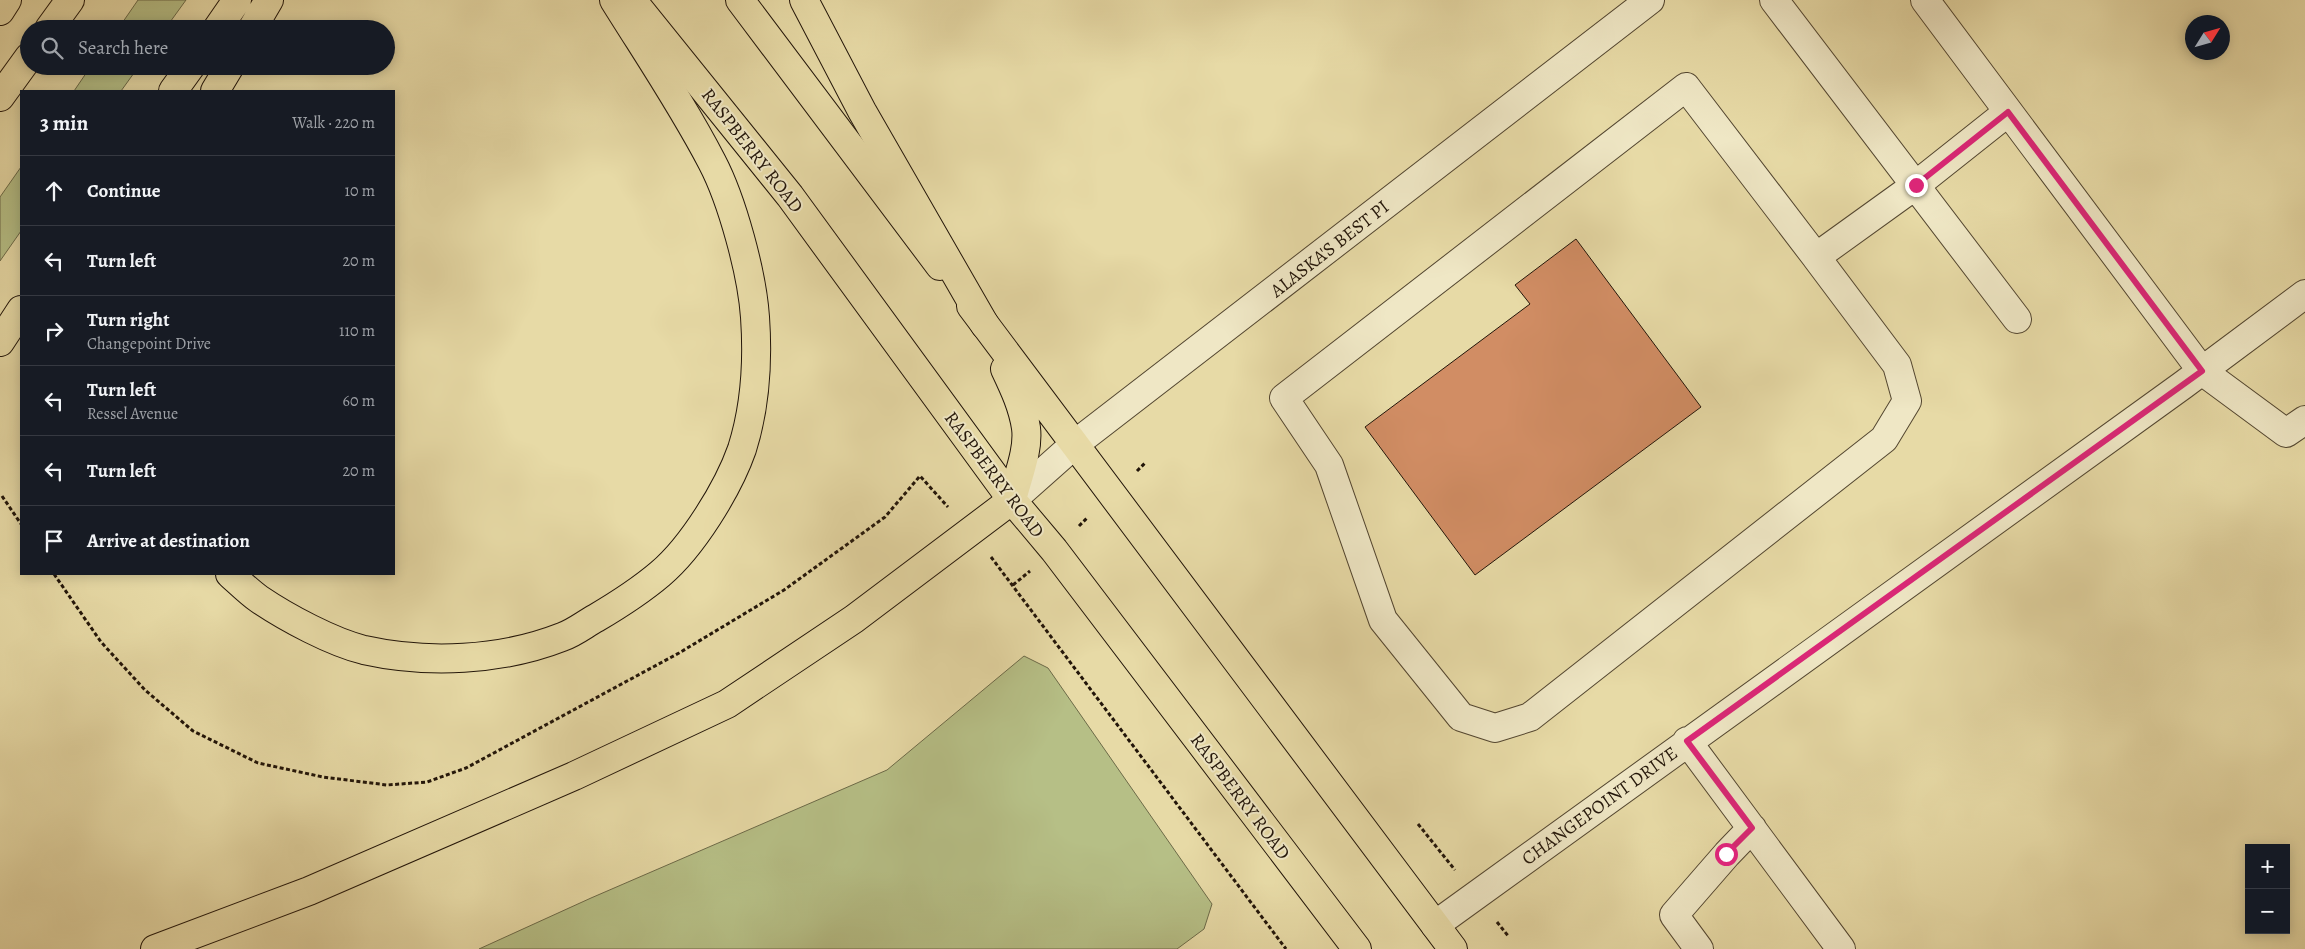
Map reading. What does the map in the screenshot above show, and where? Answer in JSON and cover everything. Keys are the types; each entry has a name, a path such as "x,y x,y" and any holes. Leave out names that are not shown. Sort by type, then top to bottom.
{"main road":[{"path":"0,11 7,0"},
{"path":"56,20 70,0"},
{"path":"223,20 237,0"},
{"path":"257,20 269,0"},
{"path":"231,575 258,599 312,629 362,649 405,657 462,658 510,652 563,637 618,605 662,573 698,531 725,485 742,449 752,402 756,358 755,316 750,280 734,220 714,164 614,0"},
{"name":"RASPBERRY ROAD","path":"632,0 790,196 1012,500 1060,558 1357,949"},
{"path":"740,0 1453,949"},
{"path":"156,949 308,891 574,776 727,704 854,619 1012,500 1023,456 1026,429 1020,403 985,324 862,111 804,0"},
{"path":"0,97 20,69"},
{"path":"174,90 185,75"},
{"path":"216,90 225,75"},
{"path":"0,342 20,312"}],"street":[{"name":"ALASKA'S BEST PI","path":"1012,500 1075,444 1650,0"},
{"path":"1774,0 2017,319"},
{"path":"1925,0 2202,371 2299,433"},
{"path":"1686,87 1816,257 1897,365 1907,401 1884,439 1530,717 1495,728 1461,717 1383,620 1330,465 1284,398 1686,87"},
{"path":"1816,257 1916,185 2008,112"},
{"name":"CHANGEPOINT DRIVE","path":"1435,925 1687,741 2202,371 2305,294"},
{"path":"1687,741 1841,949"},
{"path":"1699,949 1674,915 1726,854 1752,828"}],"path":[{"path":"2,496 20,523"},
{"path":"1013,585 1286,949"}],"green space":[{"path":"138,0 186,0 172,20 124,20"},
{"path":"85,75 133,75 122,90 75,90"},
{"path":"20,168 20,232 0,261 0,197"},
{"path":"1024,656 1048,668 1212,904 1204,929 1177,949 479,949 591,898 887,770"}],"building":[{"path":"1576,239 1701,407 1475,575 1365,427 1530,304 1515,285"}],"route":[{"path":"1726,854 1752,828 1687,741 2202,371 2008,112 1916,185"}]}
